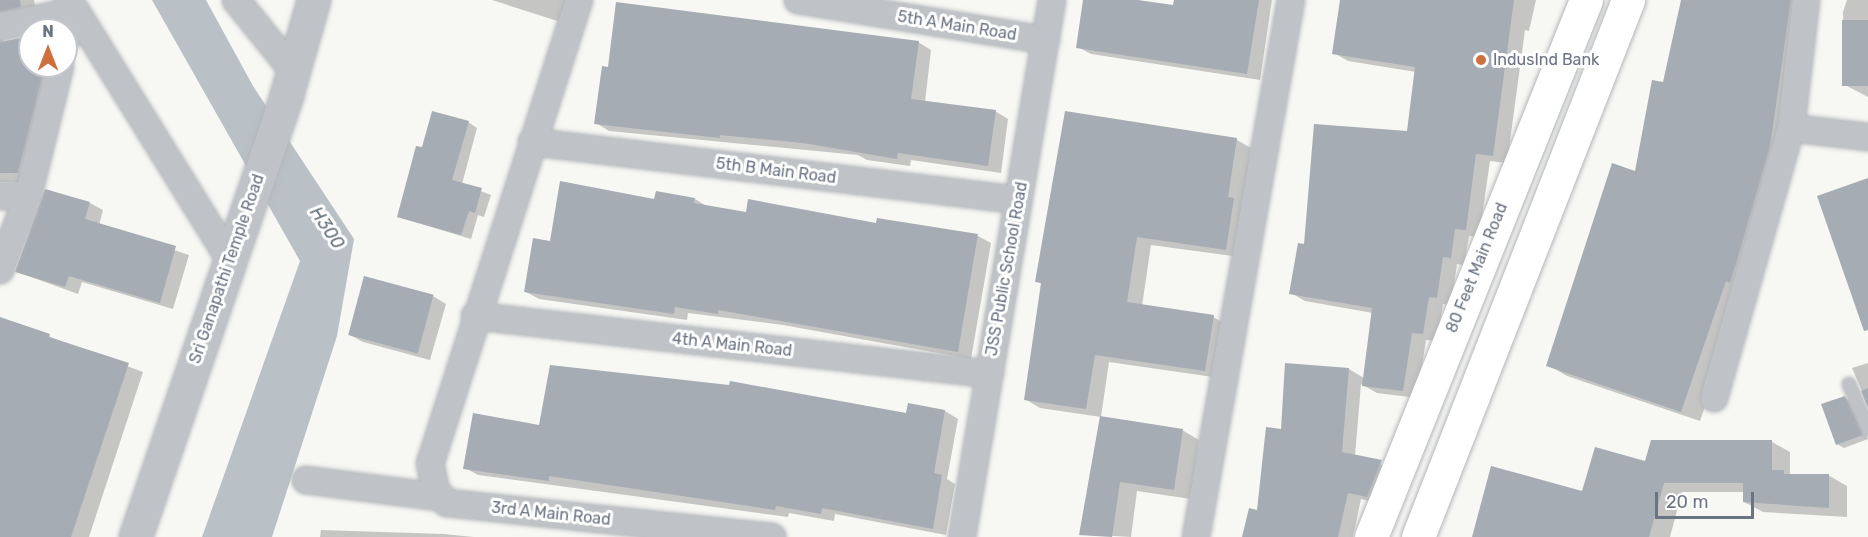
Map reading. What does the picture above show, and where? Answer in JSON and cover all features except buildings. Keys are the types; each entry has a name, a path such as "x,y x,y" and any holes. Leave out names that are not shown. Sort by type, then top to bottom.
{"main road":[{"name":"80 Feet Main Road","path":"1371,537 1586,0"},
{"path":"1418,537 1628,0"}],"street":[{"path":"236,0 290,83"},
{"name":"Sri Ganapathi Temple Road","path":"136,537 290,83 314,0"},
{"path":"439,497 430,463 475,316 579,0"},
{"name":"5th A Main Road","path":"798,0 1046,40"},
{"name":"JSS Public School Road","path":"962,537 1052,0"},
{"path":"1196,537 1291,0"},
{"path":"1714,398 1791,128 1806,0"},
{"path":"0,27 71,6 230,260"},
{"path":"0,270 28,196 57,78"},
{"path":"1791,128 1868,136"},
{"name":"5th B Main Road","path":"532,142 1019,200"},
{"path":"0,196 28,196"},
{"name":"4th A Main Road","path":"475,316 990,374"},
{"name":"3rd A Main Road","path":"306,480 439,497 447,504 772,537"}],"lane":[{"path":"1849,384 1868,429"}],"water":[{"name":"H300","path":"152,0 206,0 253,86 354,239 337,336 272,537 202,537 300,261"}],"place":[{"name":"IndusInd Bank","path":"1481,60"}]}
